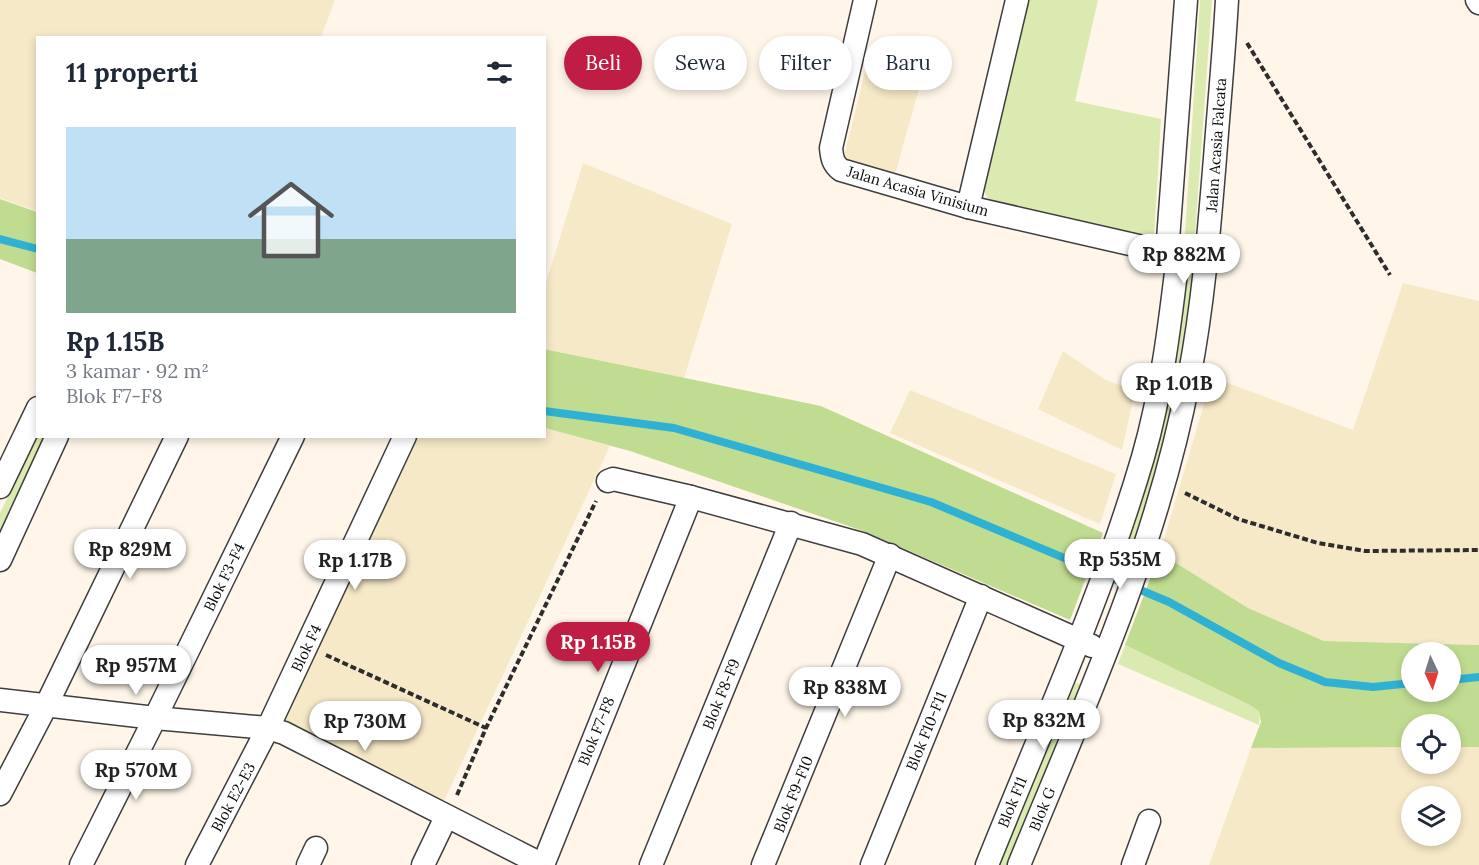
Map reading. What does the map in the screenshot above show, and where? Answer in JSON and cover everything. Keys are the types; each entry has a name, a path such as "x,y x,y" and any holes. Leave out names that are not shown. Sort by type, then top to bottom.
{"street":[{"name":"Jalan Acasia Vinisium","path":"865,0 831,148 835,166 841,170 968,207 1207,262"},
{"path":"968,207 1017,0"},
{"path":"1173,255 1186,0"},
{"name":"Jalan Acasia Falcata","path":"1120,618 1164,480 1189,379 1207,262 1227,5"},
{"name":"Blok F11","path":"987,865 1092,608 1143,456 1168,339 1173,255"},
{"path":"0,487 36,412"},
{"path":"0,560 56,438"},
{"path":"0,794 46,706 176,438"},
{"name":"Blok F3-F4","path":"81,865 292,438"},
{"name":"Blok F4","path":"268,728 404,438"},
{"path":"608,481 613,479 692,497 862,543 1106,653"},
{"name":"Blok F7-F8","path":"543,865 692,497"},
{"name":"Blok F8-F9","path":"651,865 791,523"},
{"name":"Blok F9-F10","path":"764,865 890,555"},
{"name":"Blok F10-F11","path":"872,865 981,596"},
{"name":"Blok G","path":"1019,865 1120,618"},
{"path":"0,700 268,728 284,732 543,865"},
{"name":"Blok E2-E3","path":"197,865 268,728"},
{"path":"423,865 446,817"},
{"path":"1133,865 1149,821"}],"path":[{"path":"1227,5 1390,275"},
{"path":"1164,480 1195,500 1238,519 1318,543 1365,552 1479,550"},
{"path":"446,817 486,728 603,486 608,481"},
{"path":"307,646 486,728"}],"shaded area":[{"path":"0,0 335,0 321,36 36,36 36,211 0,198"},
{"path":"864,76 864,90 919,90 894,178 848,164 844,156"},
{"path":"583,163 732,224 684,378 546,349 546,283"},
{"path":"1403,283 1479,301 1479,645 1461,645 1461,642 1324,641 1248,608 1160,553 1212,377 1353,430"},
{"path":"1063,351 1106,380 1135,391 1122,450 1038,409"},
{"path":"910,390 1116,474 1100,524 890,433"},
{"path":"546,428 610,446 444,801 282,722 413,438 546,438"},
{"path":"1401,747 1401,774 1461,774 1461,747 1479,747 1479,865 1209,865 1251,748"}],"green space":[{"path":"1028,0 1098,0 1075,101 1161,119 1154,239 998,203 987,197 982,187"},
{"path":"1200,0 1212,0 1195,235 1189,240 1185,234"},
{"path":"0,199 36,212 36,273 0,259"},
{"path":"1190,271 1195,271 1185,363 1135,551 1127,552 1124,547 1162,422 1176,360 1187,275"},
{"path":"546,349 821,406 1103,533 1070,620 863,531 630,451 546,428"},
{"path":"37,438 45,438 0,530 0,513"},
{"path":"1160,553 1248,608 1324,641 1401,643 1401,702 1461,702 1461,645 1479,645 1479,747 1461,747 1461,714 1401,714 1401,747 1251,748 1261,722 1259,711 1125,645"},
{"path":"1125,645 1250,705 1260,711 1259,725 1118,664"},
{"path":"1078,683 1082,688 1008,865 999,865 1075,684"}],"waterway":[{"path":"0,239 36,248"},
{"path":"546,411 674,428 931,502 1169,602 1279,663 1325,682 1373,687 1401,684"},
{"path":"1461,679 1479,677"}]}
